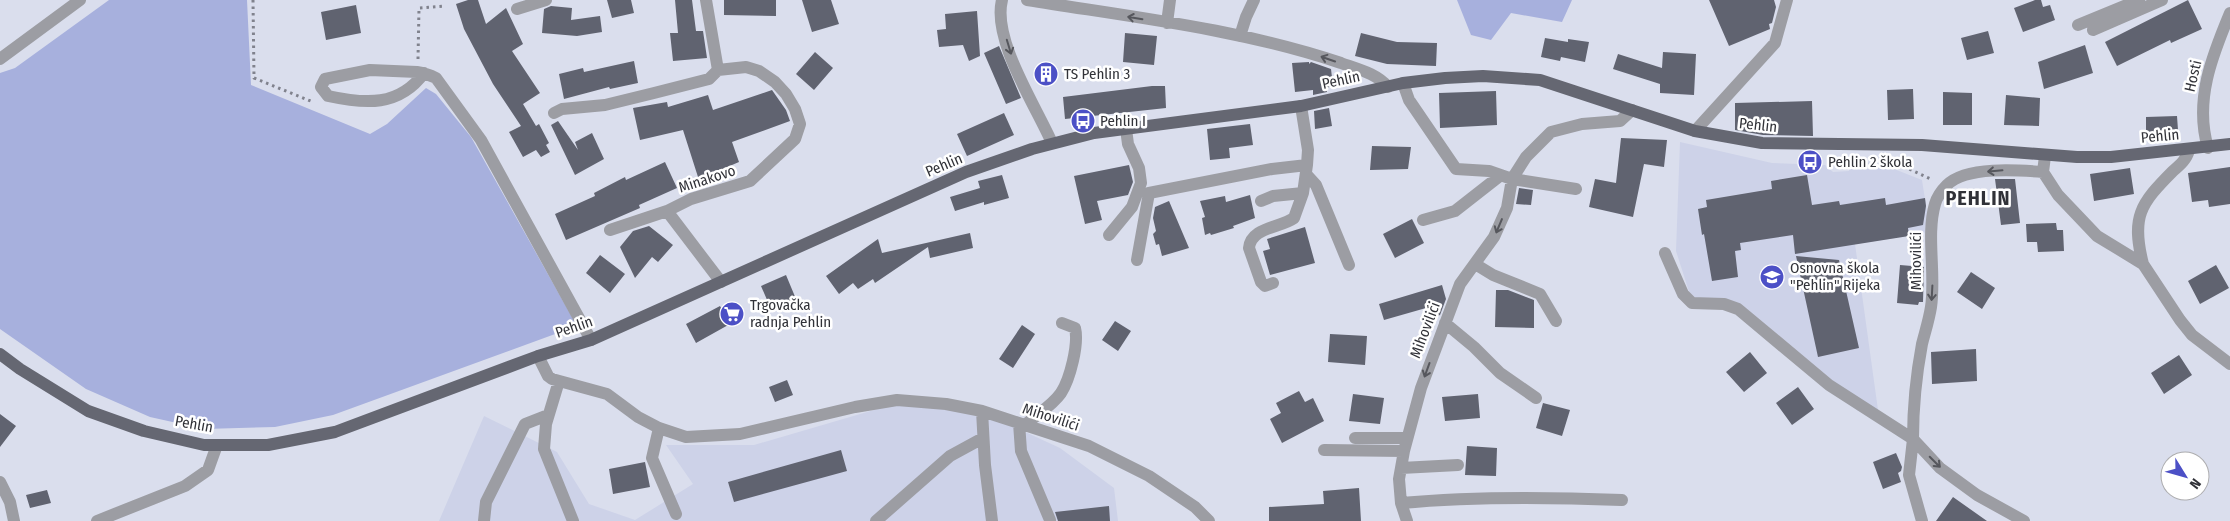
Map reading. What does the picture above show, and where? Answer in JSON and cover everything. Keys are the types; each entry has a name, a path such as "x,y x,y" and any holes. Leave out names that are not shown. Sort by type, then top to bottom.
{"main road":[{"name":"Pehlin","path":"0,354 20,369 88,411 144,431 204,445 268,444 335,432 538,356 591,340 966,172 1052,142 1094,133 1301,106 1403,83 1483,76 1540,80 1696,131 1762,143 1922,145 2045,156 2112,157 2208,148 2230,144"}],"street":[{"path":"0,59 80,0"},
{"path":"517,9 546,0"},
{"path":"706,0 718,70"},
{"path":"1002,0 1001,20 1018,77 1038,111 1052,142"},
{"name":"Pehlin","path":"1027,0 1240,36 1312,54 1377,77 1388,86"},
{"path":"1167,23 1170,0"},
{"path":"1696,131 1775,43 1787,0"},
{"path":"2078,25 2139,0"},
{"path":"2093,30 2162,0"},
{"path":"1240,36 1251,3"},
{"name":"Hosti","path":"2208,148 2202,123 2204,88 2230,13"},
{"name":"Minakovo","path":"554,113 562,109 604,105 709,78 718,70 746,67 759,71 775,82 786,94 795,109 800,124 795,139 750,182 691,199 667,211 610,230"},
{"path":"424,74 410,89 373,103 328,96 321,87 324,79 370,70 424,74 433,76 481,140 591,340"},
{"path":"1403,83 1409,100 1456,169 1489,171 1506,177 1576,189"},
{"path":"1273,283 1265,286 1261,282 1249,243 1252,237 1259,233 1294,218 1303,193 1307,169 1308,150 1301,106"},
{"name":"Mihovilići","path":"1407,521 1402,503 1399,479 1405,444 1421,388 1460,284 1494,237 1507,208 1506,177 1551,132 1582,124 1620,121 1632,110"},
{"path":"1109,235 1132,208 1140,183 1139,168 1128,144 1126,129"},
{"name":"Pehlin","path":"2189,150 2185,160 2142,207 2137,238 2143,264 2166,300 2192,335 2230,364"},
{"path":"1946,187 1957,178 1972,174 2016,170 2043,172 2045,156"},
{"path":"1137,260 1148,193 1272,169 1307,169"},
{"path":"1307,169 1316,185 1349,264"},
{"name":"Pehlin","path":"2043,172 2051,187 2097,236 2143,264"},
{"path":"1422,220 1455,211 1506,177"},
{"name":"Mihovilići","path":"1922,521 1909,475 1913,439 1913,398 1922,344 1931,306 1932,217 1935,202 1946,187"},
{"path":"1261,201 1274,196 1303,193"},
{"name":"Minakovo","path":"667,211 720,282"},
{"path":"1665,253 1683,294 1692,303 1724,304 1738,309 1829,385 1913,439 1940,468 1977,495 2024,521"},
{"path":"1475,264 1494,275 1540,294 1556,321"},
{"path":"1050,520 1021,451 1022,424 1061,393 1067,379 1073,360 1076,328 1062,323"},
{"path":"1445,323 1474,347 1500,373 1536,398"},
{"path":"538,356 548,376 558,381 607,394 638,417 659,428 686,437 740,434 855,407 897,400 946,404 982,411 992,521"},
{"path":"558,381 546,424 544,450 573,521"},
{"name":"Mihovilići","path":"982,411 1089,446 1149,476 1195,507 1209,521"},
{"path":"484,521 486,502 525,424 548,415"},
{"path":"659,428 652,458 676,514"},
{"path":"876,521 950,456 983,438"},
{"path":"1355,438 1405,444"},
{"path":"1324,450 1405,444"},
{"path":"97,521 185,486 208,470 217,445"},
{"path":"1401,468 1458,465"},
{"path":"0,482 10,502 14,521"},
{"path":"1402,503 1458,498 1542,497 1622,500"}],"path":[{"path":"253,0 254,78 316,102"},
{"path":"419,56 419,8 445,6"},
{"path":"1877,160 1894,162 1946,187"}],"shaded area":[{"path":"109,0 247,0 251,85 370,134 387,124 426,88 436,94 471,137 577,326 333,415 275,427 204,429 150,417 86,389 0,329 0,73 15,68"},
{"path":"1457,0 1572,0 1562,22 1511,13 1491,40 1471,35"},
{"name":"Osnovna škola \"Pehlin\" Rijeka","path":"1680,142 1772,163 1825,165 1833,172 1849,171 1851,159 1889,167 1922,180 1929,225 1917,246 1909,236 1855,244 1878,410 1858,411 1734,312 1693,304 1676,251"},
{"path":"891,405 948,408 1006,423 1060,448 1114,488 1118,521 439,521 484,416 557,452 589,504 635,520 693,484 666,445 754,445"}],"building":[{"path":"468,0 478,0 486,24 506,8 523,44 512,51 540,93 523,104 536,126 539,124 549,143 546,145 550,152 541,157 536,150 523,157 509,132 521,126 493,84 464,29 456,4"},
{"path":"607,0 631,0 634,13 612,18"},
{"path":"675,0 692,0 696,31 703,31 707,58 673,61 670,33 678,33"},
{"path":"724,0 776,0 776,16 724,15"},
{"path":"802,0 831,0 839,24 812,32"},
{"path":"1709,0 1774,0 1776,7 1772,23 1769,24 1770,29 1729,46"},
{"path":"2035,0 2041,0 2043,7 2050,5 2055,20 2023,32 2014,8"},
{"path":"2188,0 2202,29 2171,43 2170,40 2117,66 2105,42"},
{"path":"356,5 361,33 326,40 321,12"},
{"path":"551,6 572,8 571,20 600,16 602,32 577,36 542,33 544,9"},
{"path":"977,11 980,56 969,61 963,45 939,47 937,30 946,29 945,14"},
{"path":"1988,31 1994,53 1967,60 1961,38"},
{"path":"1125,33 1157,36 1154,65 1123,62"},
{"path":"1361,33 1397,42 1437,43 1436,66 1387,64 1355,56"},
{"path":"1545,38 1568,42 1568,39 1589,42 1585,62 1561,57 1560,61 1541,57"},
{"path":"2085,45 2093,73 2044,89 2038,62"},
{"path":"999,46 1021,98 1006,104 984,53"},
{"path":"815,52 833,68 814,90 796,74"},
{"path":"1663,52 1696,54 1694,95 1660,93 1660,84 1613,69 1618,54 1662,68"},
{"path":"634,61 638,83 610,89 609,87 564,99 559,74 583,68 584,72"},
{"path":"1309,62 1309,64 1311,62 1331,69 1333,86 1326,88 1327,92 1313,95 1313,90 1295,92 1292,63"},
{"path":"1165,86 1166,108 1065,119 1063,97"},
{"path":"1913,89 1914,119 1888,120 1887,90"},
{"path":"772,90 786,110 790,121 732,142 739,162 718,171 698,177 683,130 640,140 633,108 667,102 668,107 708,95 713,110"},
{"path":"1496,91 1497,125 1440,128 1439,93"},
{"path":"1943,92 1972,93 1972,125 1943,125"},
{"path":"2006,95 2040,98 2039,126 2004,125"},
{"path":"1812,101 1813,136 1763,135 1735,130 1735,103"},
{"path":"1329,108 1332,126 1315,129 1314,111"},
{"path":"1004,113 1014,135 967,156 957,134"},
{"path":"2177,116 2178,130 2146,132 2146,117"},
{"path":"558,121 578,150 575,142 592,133 604,159 575,175 551,125"},
{"path":"1250,124 1253,145 1229,148 1230,158 1210,160 1207,129"},
{"path":"1621,138 1667,140 1664,167 1644,164 1633,217 1589,207 1595,179 1616,183"},
{"path":"1372,146 1411,147 1408,169 1370,170"},
{"path":"665,162 677,188 639,205 640,208 566,240 555,214 595,196 594,193 625,177 626,180"},
{"path":"1129,165 1133,182 1128,195 1097,201 1102,220 1085,224 1074,176"},
{"path":"2230,167 2230,204 2209,207 2208,200 2192,202 2188,173"},
{"path":"2130,168 2134,194 2094,201 2090,174"},
{"path":"1002,175 1009,198 984,205 984,202 955,211 950,197 980,188 978,181"},
{"path":"1807,175 1812,205 1839,201 1840,205 1885,198 1886,205 1925,198 1926,206 1923,225 1908,228 1909,236 1795,254 1793,235 1740,243 1741,250 1735,251 1738,277 1712,281 1698,209 1707,207 1706,200 1772,189 1771,181"},
{"path":"1995,179 2015,179 2020,223 2001,225"},
{"path":"1519,188 1533,190 1531,205 1516,204"},
{"path":"1250,195 1255,218 1233,226 1234,228 1205,235 1202,218 1205,217 1200,201 1225,196 1226,202"},
{"path":"1169,201 1189,248 1162,256 1159,244 1156,245 1153,234 1156,231 1153,218 1155,207"},
{"path":"1412,219 1424,243 1395,258 1383,234"},
{"path":"2056,223 2057,230 2063,230 2064,251 2038,252 2037,242 2027,242 2026,224"},
{"path":"649,226 673,245 658,262 652,257 635,278 620,247 633,231"},
{"path":"1305,227 1315,263 1270,275 1263,251 1270,249 1267,239"},
{"path":"970,233 973,248 930,258 928,247 875,283 873,279 858,289 853,283 839,294 826,276 878,239 882,253"},
{"path":"600,255 625,274 610,293 586,273"},
{"path":"1796,256 1839,260 1859,348 1818,357"},
{"path":"1900,265 1924,267 1923,302 1919,302 1918,305 1897,303"},
{"path":"2216,265 2229,288 2200,304 2188,281"},
{"path":"1971,272 1995,288 1982,309 1957,292"},
{"path":"786,275 796,299 771,309 761,286"},
{"path":"1442,285 1446,299 1440,315 1429,319 1426,308 1384,320 1379,304"},
{"path":"1496,290 1508,290 1534,300 1534,328 1495,327"},
{"path":"720,306 730,324 696,343 686,324"},
{"path":"1115,321 1131,331 1118,351 1102,340"},
{"path":"1022,325 1035,334 1013,368 999,359"},
{"path":"1330,334 1367,336 1365,365 1328,362"},
{"path":"1976,349 1977,381 1932,384 1931,352"},
{"path":"1750,352 1767,373 1744,392 1726,372"},
{"path":"2179,355 2192,375 2164,394 2151,373"},
{"path":"787,380 793,395 775,402 769,387"},
{"path":"1798,387 1814,409 1792,425 1776,403"},
{"path":"1299,391 1305,402 1313,398 1324,421 1282,443 1270,419 1281,413 1276,403"},
{"path":"1353,394 1384,398 1380,424 1349,421"},
{"path":"1478,394 1480,418 1445,421 1442,397"},
{"path":"1543,403 1570,410 1562,436 1536,428"},
{"path":"0,414 16,426 0,447"},
{"path":"1467,446 1497,448 1496,476 1465,475"},
{"path":"841,450 847,471 734,502 728,482"},
{"path":"1896,453 1902,467 1898,473 1901,482 1883,489 1873,462"},
{"path":"645,462 650,487 613,494 609,469"},
{"path":"1359,488 1361,521 1269,521 1269,507 1324,504 1323,491"},
{"path":"47,490 51,503 30,508 26,495"},
{"path":"1953,497 1987,521 1936,521"},
{"path":"1109,506 1110,521 1058,521 1055,512"}],"place":[{"name":"TS Pehlin 3","path":"1046,74"},
{"name":"Pehlin I","path":"1083,121"},
{"name":"Pehlin 2 škola","path":"1810,162"},
{"name":"Osnovna škola \"Pehlin\" Rijeka","path":"1772,277"},
{"name":"Trgovačka radnja Pehlin","path":"732,314"}],"district":[{"name":"PEHLIN","path":"1978,198"}]}
